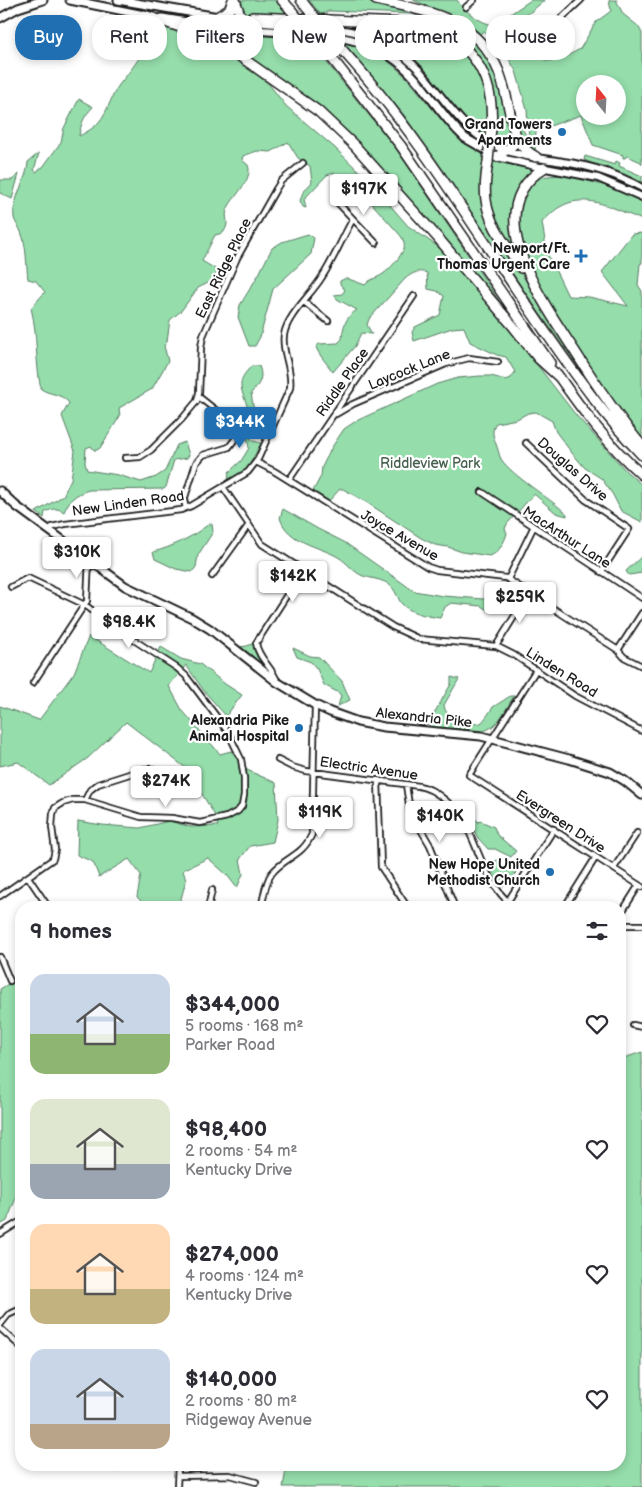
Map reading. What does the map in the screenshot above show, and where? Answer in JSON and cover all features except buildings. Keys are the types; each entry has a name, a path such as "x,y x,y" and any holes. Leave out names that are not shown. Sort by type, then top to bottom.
{"highway":[{"path":"220,15 229,10 234,0"},
{"path":"234,0 238,15"},
{"path":"282,0 327,52 418,170 575,400 606,438 642,475"},
{"path":"300,0 374,87 419,146 583,387 642,455"},
{"path":"376,0 439,15 472,35 488,53 497,69 515,134 522,148 536,157"},
{"path":"263,17 420,25 436,29 458,42 470,53 486,81 490,98 490,127 485,193 488,213 500,235 596,385 642,446"},
{"path":"245,60 318,111 355,146 438,238 538,358 560,378"},
{"path":"498,157 513,145 515,134"},
{"path":"540,295 521,257 515,218 519,199 526,183 544,168"}],"main road":[{"path":"0,18 18,8 43,0"},
{"path":"70,0 144,15"},
{"path":"118,0 205,15"},
{"path":"263,26 340,28 369,36 388,44 420,71 469,128 492,144 507,151 591,168 614,175 642,188"},
{"path":"263,28 343,38 374,47 396,60 408,70 465,138 498,157 598,178 642,196"},
{"name":"Alexandria Pike","path":"0,490 16,506 125,586 192,618 216,634 277,682 315,705 358,722 384,727 463,734 491,739 597,767 616,775 642,795"}],"street":[{"path":"466,7 474,0"},
{"path":"566,15 582,0"},
{"name":"East Ridge Place","path":"198,397 200,347 209,320 238,258 276,189 281,181 303,163"},
{"path":"337,202 376,243"},
{"name":"New Linden Road","path":"49,530 52,527 65,524 157,514 186,508 248,472 256,462 290,388 292,377 283,337 284,330 324,275 354,219"},
{"name":"Riddle Place","path":"289,480 414,296"},
{"path":"304,302 328,321"},
{"name":"Laycock Lane","path":"332,416 353,404 446,364 469,358 498,362"},
{"path":"124,458 140,457 151,450 188,413 198,397 233,424 236,434 229,447 204,455 192,468 184,501 186,508"},
{"name":"Douglas Drive","path":"526,443 583,498 629,529 601,572"},
{"name":"Joyce Avenue","path":"256,462 289,480 428,567 444,571 500,576 508,579 618,650 624,657 642,666"},
{"name":"Linden Road","path":"223,488 262,544 393,627 419,639 496,646 582,700 642,731"},
{"name":"MacArthur Lane","path":"482,492 533,528 642,598"},
{"path":"212,576 248,526"},
{"path":"508,579 533,528"},
{"path":"33,683 87,601 89,559"},
{"path":"277,682 275,675 259,653 256,644 303,570"},
{"path":"0,896 52,861 55,856 52,827 53,814 55,808 66,802 84,800 141,817 172,818 200,823 233,814 241,807 244,795 242,766 236,746 221,722 188,678 177,668 127,636 84,605 28,578 11,587"},
{"path":"496,646 529,593"},
{"path":"618,650 642,613"},
{"path":"491,739 536,670"},
{"path":"263,901 272,873 302,850 312,834 315,705"},
{"name":"Evergreen Drive","path":"491,739 469,774 641,886"},
{"name":"Electric Avenue","path":"278,760 292,768 429,789 454,808 470,832 489,877 508,901"},
{"path":"84,800 90,790 97,785 145,769 154,770 169,777"},
{"path":"378,780 381,867 403,901"},
{"path":"406,785 410,811 430,845 451,901"},
{"path":"508,901 554,829"},
{"path":"614,868 637,833"},
{"path":"568,901 596,857"},
{"path":"28,877 44,901"},
{"path":"626,907 641,886"},
{"path":"210,901 212,890"},
{"path":"626,925 642,925"},
{"path":"0,957 10,981"},
{"path":"633,1025 642,1027"},
{"path":"0,1234 15,1225"},
{"path":"15,1312 8,1315 0,1327 15,1341"},
{"path":"177,1487 178,1471"},
{"path":"178,1476 230,1475 256,1482"}],"green space":[{"path":"238,0 275,0 288,15 273,15 244,14"},
{"path":"309,0 365,0 432,15 329,11 321,15"},
{"path":"413,0 457,0 473,15 449,15"},
{"path":"531,0 545,0 527,15 509,15"},
{"path":"609,0 617,0 623,14 638,26 642,33 642,164 627,156 623,158 623,155 593,145 585,125 626,125 626,75 576,75 576,117 536,131 535,153 522,143 516,118 529,140 527,110 516,71 509,60 575,60 575,52 580,49 596,22 611,11"},
{"path":"476,17 486,23 486,33 483,31 479,36 476,33"},
{"path":"345,25 355,25 355,30 347,28"},
{"name":"Riddleview Park","path":"167,28 177,30 177,60 237,60 268,83 286,106 335,148 371,183 408,226 440,248 501,318 575,414 627,472 642,485 642,522 621,511 602,479 585,468 572,453 556,432 552,421 536,412 528,413 517,419 496,423 493,431 494,439 501,459 506,466 560,508 567,516 556,513 534,494 507,524 505,529 507,533 503,543 499,550 490,556 462,552 435,545 343,489 340,489 329,501 313,491 332,447 344,429 356,421 437,384 458,378 480,376 491,376 506,380 511,378 515,372 506,357 497,355 470,342 464,327 452,328 414,341 412,332 415,327 440,315 444,296 437,291 428,289 427,273 418,272 405,279 369,319 367,325 372,334 361,333 355,346 333,372 316,347 319,344 338,343 342,339 346,322 357,310 337,299 334,295 342,294 345,290 340,281 346,278 365,285 392,266 403,251 404,244 401,236 358,188 351,182 333,173 327,175 304,199 306,208 303,207 300,201 303,192 312,182 310,166 298,158 288,142 271,152 257,151 243,156 242,160 248,165 248,177 227,210 227,223 223,233 215,235 202,261 217,270 217,273 210,282 198,288 181,311 170,320 167,341 164,346 168,361 152,389 119,408 120,416 100,448 94,450 91,446 86,448 85,463 87,470 118,475 141,482 156,477 165,471 177,445 185,442 189,455 187,458 174,460 164,489 89,490 73,498 64,512 57,509 50,510 45,512 44,518 36,512 63,496 71,479 75,451 62,416 69,403 63,397 41,389 35,328 31,308 45,292 36,281 28,279 24,243 14,218 15,204 28,162 39,153 34,170 37,172 43,167 61,142 64,128 79,99 93,107 83,120 79,136 94,127 101,119 116,89 137,61 167,60"},
{"path":"263,35 273,36 273,60 325,60 397,150 510,317 398,186 334,119 314,102 251,60 263,60"},
{"path":"345,43 355,46 355,56 345,44"},
{"path":"476,44 486,55 486,60 490,60 497,74 512,137 509,145 492,142 494,117 477,58"},
{"path":"358,60 386,60 407,78 454,133 485,156 493,230 582,367 591,385 541,315 404,115"},
{"path":"413,60 470,60 481,76 488,106 487,139 468,124"},
{"path":"585,156 615,165 616,161 620,163 619,166 642,176 642,184 584,160"},
{"path":"491,158 534,170 519,187 515,197 512,217 516,250 497,224 491,208"},
{"path":"19,174 12,199 0,193 0,180 12,180"},
{"path":"565,175 610,187 642,202 642,220 612,207 591,201 580,201 560,207 542,222 547,253 568,296 589,297 628,306 602,272 632,234 642,233 642,263 640,264 638,285 642,291 642,440 611,399 560,322 527,263 521,242 519,222 521,202 526,191 535,181 542,177"},
{"path":"308,234 314,238 311,254 273,289 260,337 255,346 249,346 238,317 240,305 272,248 282,242"},
{"path":"251,366 259,366 261,378 251,393 254,411 250,437 253,441 261,443 248,468 228,481 229,472 241,461 249,448 247,437 239,432 237,426 247,415 248,410 241,389 241,383"},
{"path":"283,509 344,542 414,591 443,596 484,599 497,597 495,611 489,611 481,606 451,603 445,607 440,618 413,612 401,603 388,584 359,574 338,557 305,543 290,533 280,518"},
{"path":"212,524 213,532 198,555 196,567 192,572 176,569 155,559 153,552 182,541"},
{"path":"642,556 642,573 629,575 626,571"},
{"path":"89,636 149,673 161,647 181,659 200,664 242,695 226,716 204,691 186,665 169,686 182,710 220,754 231,751 247,770 276,783 278,820 273,842 250,846 240,859 243,874 237,888 227,875 208,858 183,870 186,881 180,901 141,901 137,897 141,875 129,859 99,877 93,862 77,855 78,821 140,828 169,821 191,827 218,826 214,814 187,769 126,722 88,758 49,785 18,762 0,766 0,706 39,720 74,673"},
{"path":"254,643 256,651 270,672 239,647"},
{"path":"293,648 310,656 319,657 342,681 350,700 338,706 341,696 339,693 324,685 317,669 311,662 297,657"},
{"path":"451,677 459,679 444,705 453,719 463,723 481,723 493,707 510,696 514,696 497,722 483,731 430,727 428,721 418,718 423,715 429,718 432,717 451,684"},
{"path":"471,813 478,822 481,821 494,827 497,835 516,851 511,857 495,849 488,849 478,838 466,816"},
{"path":"500,859 516,873 504,886 499,885 488,864"},
{"path":"15,982 15,1200 7,1221 0,1225 0,989"},
{"path":"642,1052 642,1487 283,1487 286,1471 626,1471 626,1057"}],"place":[{"name":"Grand Towers Apartments","path":"562,132"},
{"name":"Newport/Ft. Thomas Urgent Care","path":"581,256"},
{"name":"Alexandria Pike Animal Hospital","path":"299,728"},
{"name":"New Hope United Methodist Church","path":"550,872"}]}
